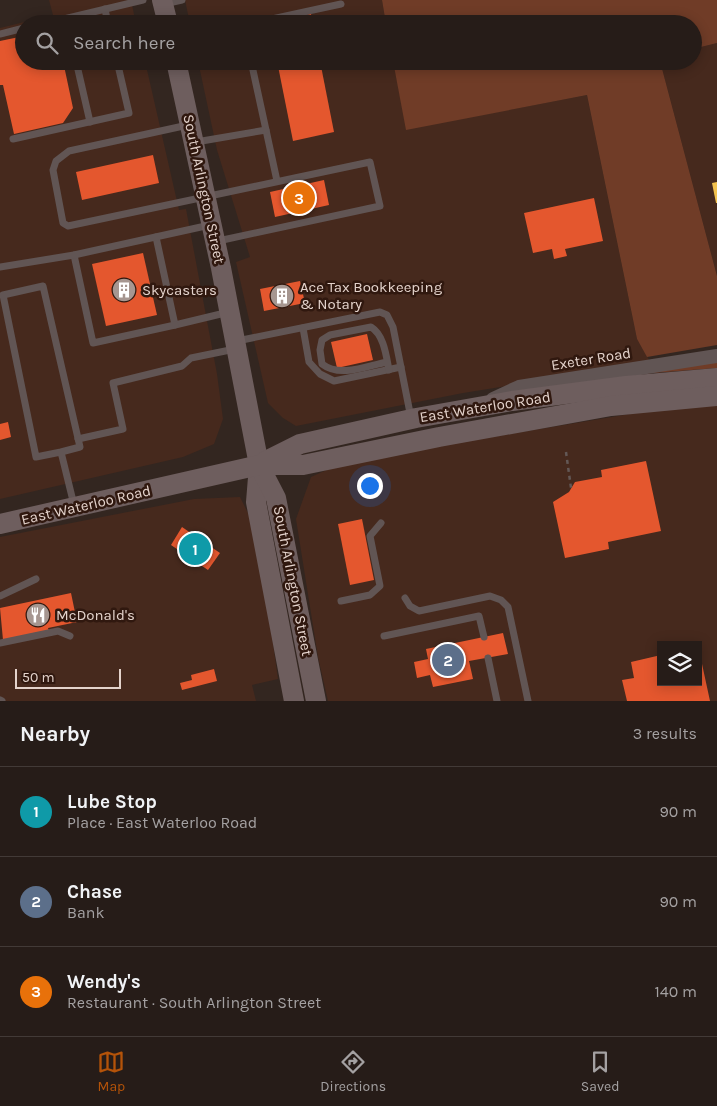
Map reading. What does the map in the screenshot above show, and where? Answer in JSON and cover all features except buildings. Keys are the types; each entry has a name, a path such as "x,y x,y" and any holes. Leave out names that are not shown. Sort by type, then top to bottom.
{"main road":[{"name":"South Arlington Street","path":"178,70 213,233 259,465 276,498 316,701"},
{"name":"East Waterloo Road","path":"259,465 300,444 411,419 475,407 626,386 717,378"},
{"name":"East Waterloo Road","path":"0,524 259,465 303,465 439,437 611,406 717,396"},
{"name":"South Arlington Street","path":"259,465 256,502 294,701"}],"street":[{"name":"Exeter Road","path":"475,407 519,387 717,356"}],"lane":[{"path":"86,15 143,0"},
{"path":"290,15 341,4"},
{"path":"105,9 106,15"},
{"path":"0,34 15,30"},
{"path":"78,70 90,122"},
{"path":"14,139 128,113 119,70"},
{"path":"253,70 277,181"},
{"path":"0,267 74,255 156,237 213,233 380,206 370,162 205,195 68,226 63,223 53,170 56,161 69,152 192,134 266,130"},
{"path":"156,237 175,324"},
{"path":"74,255 93,343 229,312"},
{"path":"43,286 80,447 61,452 36,457 3,295 43,286"},
{"path":"78,439 123,429 112,383 182,366 191,358 235,345 380,312 387,316 393,327 411,419"},
{"path":"388,366 382,342 377,331 371,327 330,335 322,340 320,350 322,364 330,371 388,366 401,367"},
{"path":"303,328 310,362 320,374 334,381 388,366"},
{"path":"61,452 75,507"},
{"path":"341,602 370,595 380,586 370,536 381,523"},
{"path":"0,596 36,579"},
{"path":"405,598 410,606 419,611 490,596 500,600 508,607 528,701"},
{"path":"384,636 479,616 484,637"},
{"path":"0,643 58,631 70,636"},
{"path":"488,658 497,701"}],"path":[{"path":"566,452 571,488"}],"shaded area":[{"path":"49,0 131,0 134,15 53,15"},
{"path":"185,0 382,0 384,15 188,15"},
{"path":"382,0 717,0 717,43 702,47 702,15 384,15"},
{"path":"15,24 15,70 147,70 179,210 186,209 217,374 223,419 214,444 183,457 0,499 0,28"},
{"path":"717,43 717,276 662,70 702,70 702,47"},
{"path":"200,70 395,70 407,129 587,95 637,339 651,363 463,393 296,426 283,418 268,403 236,262 250,257 217,150"},
{"path":"395,70 662,70 717,276 717,345 647,357 637,339 587,95 406,130"},
{"path":"717,362 717,368 640,374"},
{"path":"717,403 717,701 328,701 318,657 296,519 311,477 333,467 425,448 672,407"},
{"path":"240,497 257,531 278,679 252,685 256,701 0,701 0,537 194,499"}],"place":[{"name":"Wendy's","path":"299,198"},
{"name":"Skycasters","path":"124,290"},
{"name":"Ace Tax Bookkeeping & Notary","path":"282,296"},
{"name":"Lube Stop","path":"195,549"},
{"name":"McDonald's","path":"38,615"},
{"name":"Chase","path":"448,660"}]}
